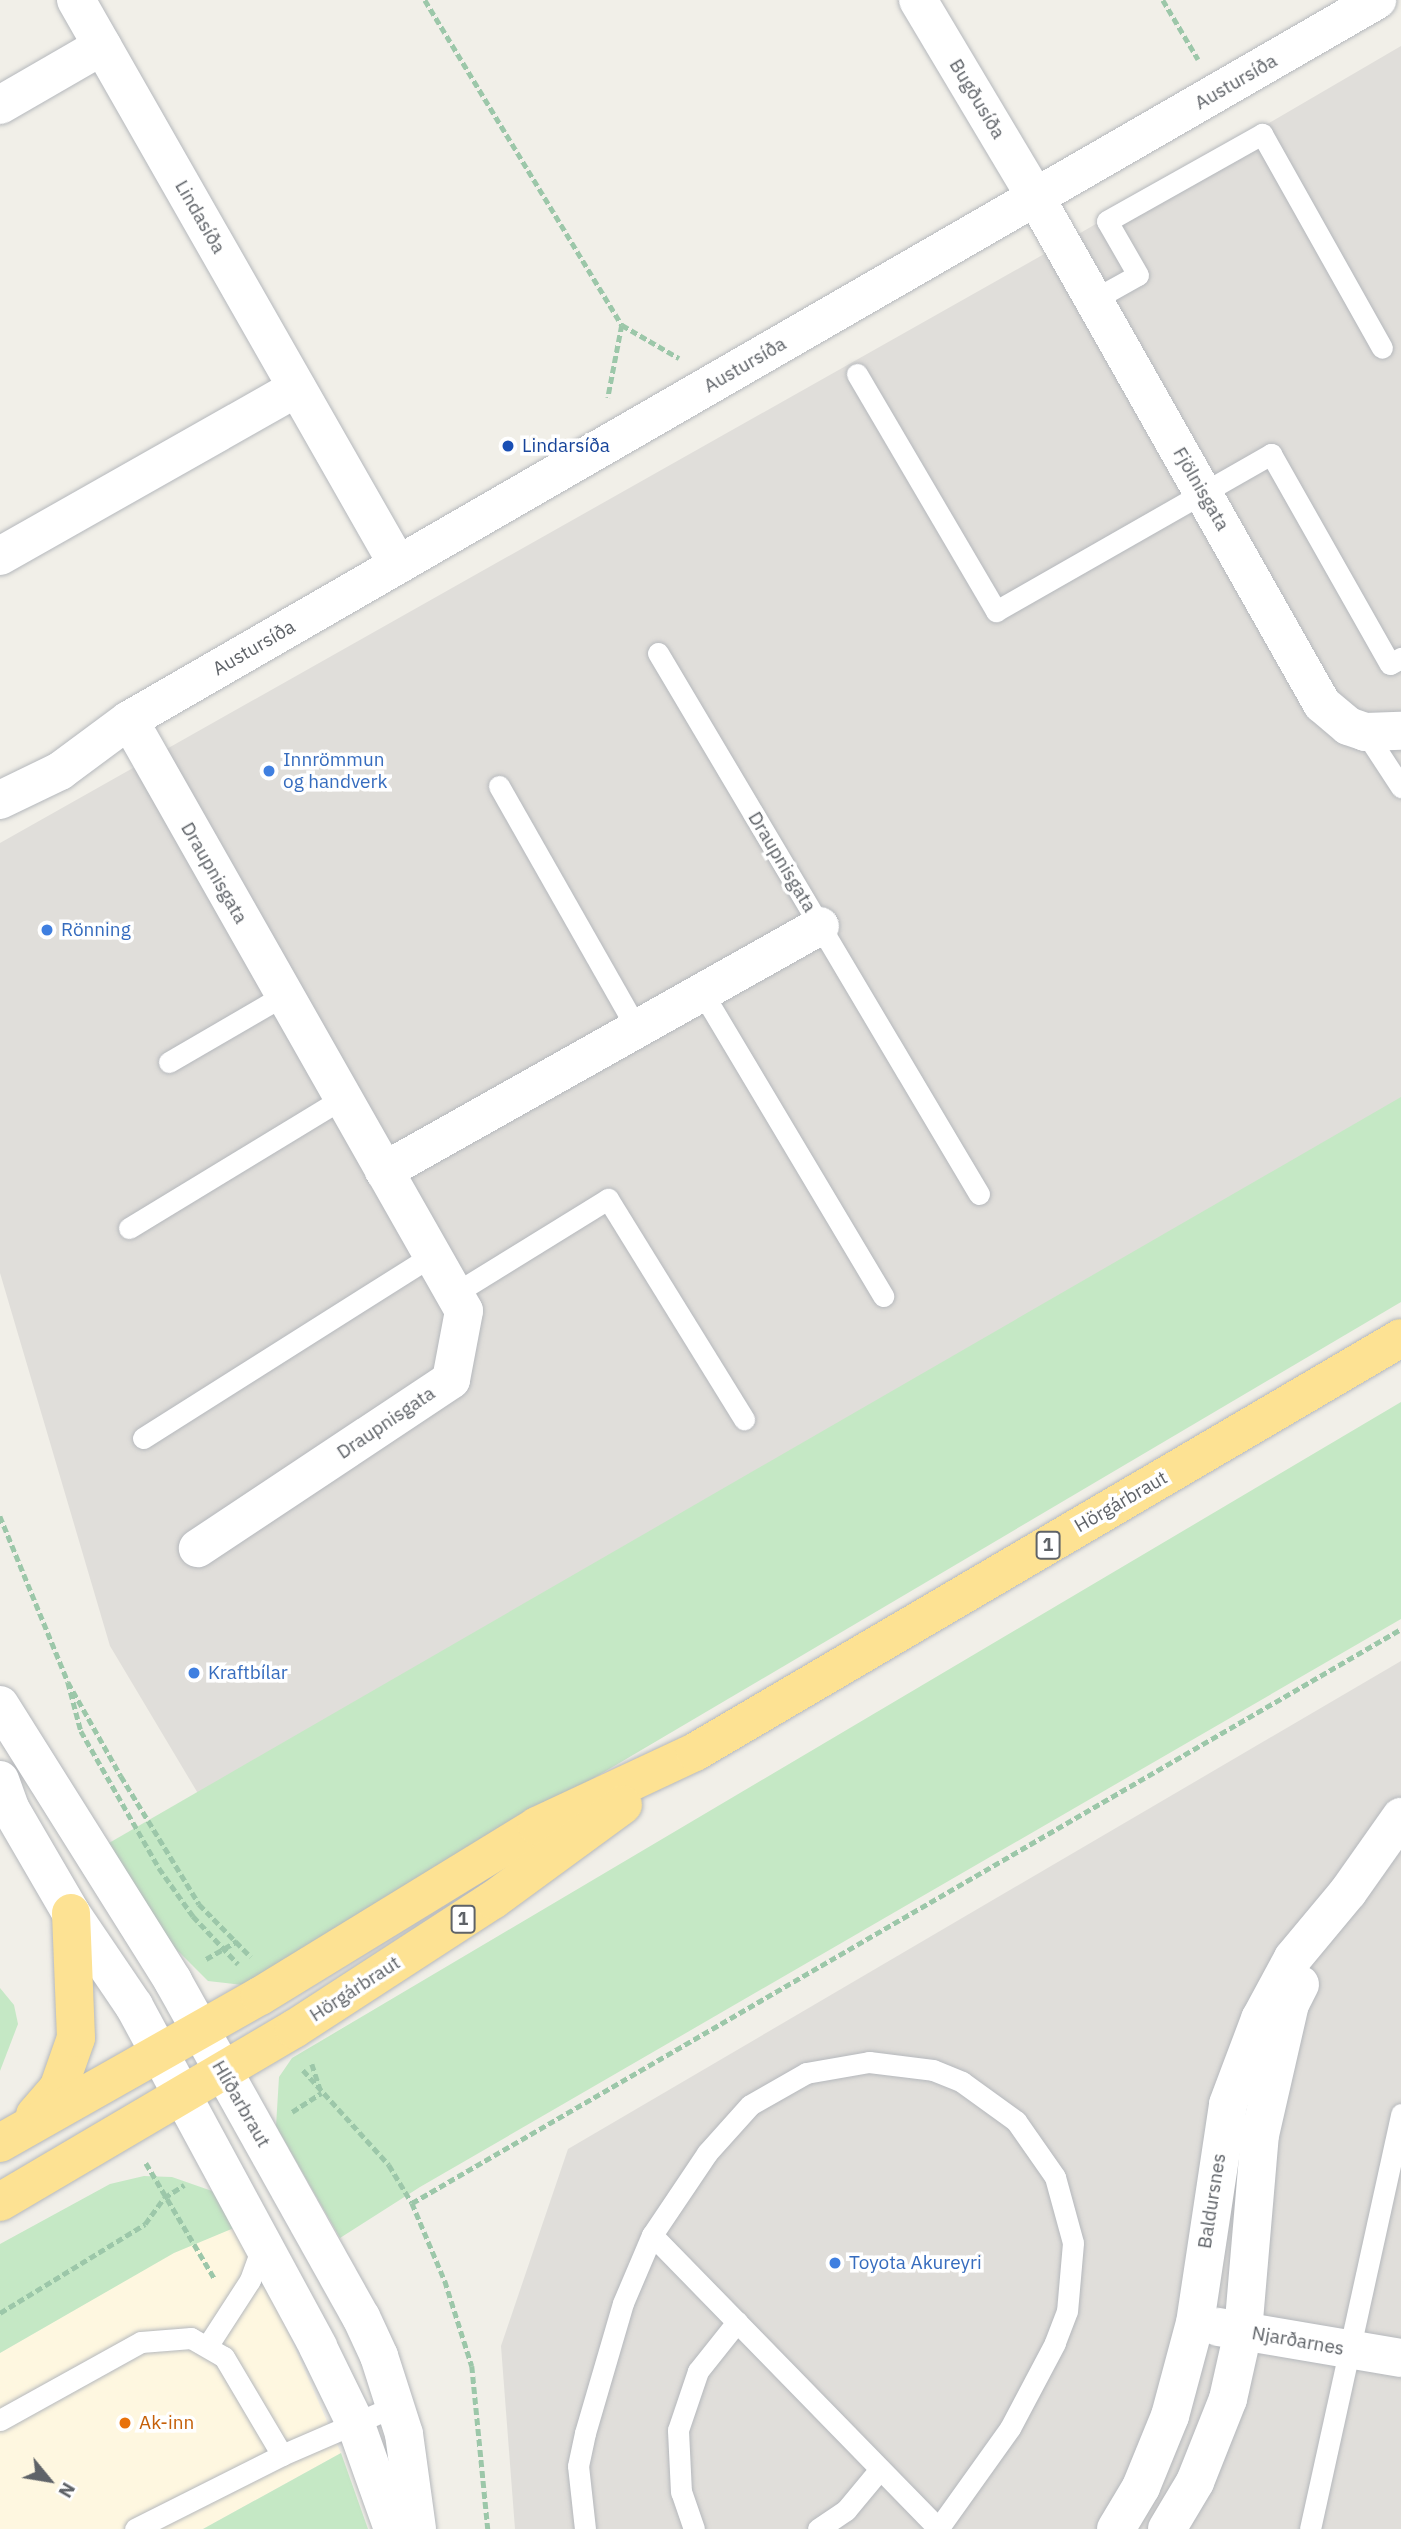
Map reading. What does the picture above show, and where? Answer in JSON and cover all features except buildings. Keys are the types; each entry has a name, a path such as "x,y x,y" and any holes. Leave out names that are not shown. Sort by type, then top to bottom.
{"highway":[{"name":"Hörgárbraut","path":"9,2137 199,2031 537,1826 695,1752 1401,1338"},
{"name":"Hörgárbraut","path":"0,2202 222,2072 493,1900 695,1752"},
{"path":"9,2137 58,2089 72,2057 78,2003 71,1913"}],"street":[{"name":"Lindasíða","path":"76,0 398,565"},
{"name":"Bugðusíða","path":"918,0 1036,198"},
{"name":"Austursíða","path":"0,800 60,771 121,725 1377,0"},
{"path":"0,106 102,46"},
{"name":"Fjölnisgata","path":"1036,198 1322,704 1341,721 1383,731"},
{"path":"0,556 297,388"},
{"name":"Austursíða","path":"0,771 121,725"},
{"name":"Draupnisgata","path":"121,725 284,995 464,1311 451,1380 198,1548"},
{"name":"Draupnisgata","path":"384,1171 820,926"},
{"name":"Hlíðarbraut","path":"0,1705 199,2031 325,2246 379,2356 399,2420 417,2529"},
{"path":"0,1780 10,1808 71,1913 114,1972 263,2244 356,2425 393,2529"},
{"name":"Baldursnes","path":"1116,2529 1141,2487 1170,2416 1195,2323 1228,2104 1260,2019 1293,1958 1348,1892 1401,1817"},
{"name":"Baldursnes","path":"1167,2529 1195,2482 1228,2399 1243,2332 1260,2135 1290,2004 1348,1892"},
{"name":"Njarðarnes","path":"1195,2323 1401,2358"},
{"path":"399,2420 436,2529"}],"lane":[{"path":"1093,300 1138,275 1107,221 1262,134 1382,348"},
{"path":"857,374 996,611 1271,454 1390,664 1401,658"},
{"name":"Draupnisgata","path":"657,653 979,1194"},
{"path":"1383,731 1401,787"},
{"path":"499,786 637,1029"},
{"path":"702,992 883,1296"},
{"path":"169,1062 284,995"},
{"path":"129,1228 343,1098"},
{"path":"454,1294 608,1199 744,1419"},
{"path":"143,1438 432,1255"},
{"path":"585,2529 578,2466 585,2433 623,2303 652,2235 726,2127 768,2093 806,2073 869,2062 933,2070 990,2099 1016,2120 1055,2177 1066,2209 1073,2243 1067,2311 1055,2343 1010,2428 938,2529 652,2235"},
{"path":"1310,2529 1401,2114"},
{"path":"208,2345 235,2308 263,2244"},
{"path":"694,2529 681,2492 678,2430 698,2371 737,2322"},
{"path":"0,2420 141,2342 168,2336 191,2338 208,2345 224,2357 282,2455"},
{"path":"135,2529 282,2455 356,2425 399,2420"},
{"path":"818,2529 846,2510 880,2469"}],"path":[{"path":"425,0 622,325 719,381"},
{"path":"1163,0 1218,93"},
{"path":"597,451 622,325"},
{"path":"0,1516 68,1682 163,1850 199,1904 254,1961"},
{"path":"412,2203 1401,1629"},
{"path":"68,1682 81,1731 109,1783 193,1916 241,1967"},
{"path":"224,1947 237,1941"},
{"path":"309,2054 321,2094"},
{"path":"296,2060 321,2094 389,2165 412,2203 472,2365 488,2529"},
{"path":"290,2114 321,2094"},
{"path":"142,2156 164,2198 235,2308"},
{"path":"0,2313 145,2224 164,2198 192,2180"}],"shaded area":[{"path":"1401,46 1401,1172 255,1889 110,1646 0,1273 0,843 1046,253"},
{"path":"1401,1661 1401,2529 515,2529 501,2346 568,2149"},
{"path":"241,2225 341,2453 203,2529 0,2529 0,2353 174,2252"}],"green space":[{"path":"1401,1097 1401,1302 243,1985 208,1981 168,1941 109,1843"},
{"path":"1401,1402 1401,1619 420,2187 340,2238 276,2126 279,2077 292,2058"},
{"path":"0,1988 14,2005 18,2024 0,2071"},
{"path":"144,2176 172,2177 212,2191 241,2225 174,2253 0,2353 0,2244 110,2184"},
{"path":"341,2453 368,2529 203,2529"}],"place":[{"name":"Lindarsíða","path":"508,446"},
{"name":"Innrömmun og handverk","path":"269,771"},
{"name":"Rönning","path":"47,930"},
{"name":"Kraftbílar","path":"194,1673"},
{"name":"Toyota Akureyri","path":"835,2263"},
{"name":"Ak-inn","path":"125,2423"}]}
